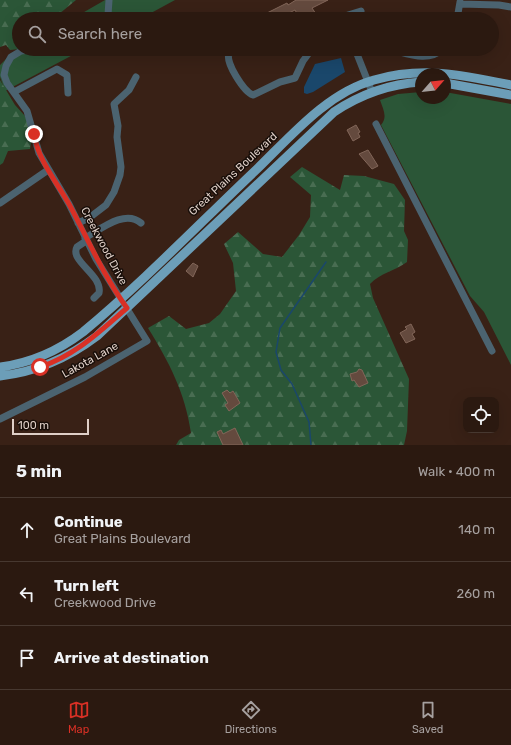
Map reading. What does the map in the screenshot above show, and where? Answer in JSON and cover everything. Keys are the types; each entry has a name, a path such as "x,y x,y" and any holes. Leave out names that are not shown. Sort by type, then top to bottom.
{"main road":[{"name":"Great Plains Boulevard","path":"0,367 36,359 65,345 83,332 315,115 340,96 368,82 396,74 427,71 463,75 511,85"},
{"name":"Great Plains Boulevard","path":"0,376 33,369 73,353 97,336 322,122 350,102 372,92 398,85 415,83"},
{"path":"451,84 511,95"}],"street":[{"path":"108,12 109,0"},
{"path":"458,12 460,2 511,7"},
{"name":"Creekwood Drive","path":"13,56 6,66 4,75 7,83 27,111 35,143 48,170 69,204 86,240 147,341"},
{"path":"229,56 228,61 246,92 253,95 280,82 295,78 305,56"},
{"path":"358,56 372,92"},
{"path":"14,92 57,69 67,75 68,93"},
{"path":"78,223 106,205 114,192 121,167 117,138 118,126 114,104 129,90 136,77"},
{"path":"376,124 492,351"},
{"path":"0,203 48,170"},
{"path":"94,298 99,293 99,288 90,271 77,258 75,253 77,247 118,220 128,218 136,219 141,223"},
{"name":"Lakota Lane","path":"0,419 85,377 147,341"}],"green space":[{"path":"0,0 76,0 61,12 12,12 12,50 10,50 6,45 0,47"},
{"path":"105,0 175,0 153,12 84,12"},
{"path":"12,55 12,56 71,56 5,91 0,77 0,65"},
{"path":"0,80 15,105 25,116 33,132 30,149 8,151 3,163 0,165"},
{"path":"415,93 415,104 451,104 451,93 511,104 511,365 484,312 470,296 381,125 385,116 380,100 398,94"},
{"path":"302,167 340,190 344,175 364,176 394,184 405,200 404,231 408,240 407,262 378,277 370,284 373,298 409,379 407,431 404,445 176,445 179,440 191,433 185,404 169,365 148,328 169,316 186,329 209,323 220,314 236,291 233,263 224,244 238,232 263,254 282,257 299,235 310,217 311,195 290,177"}],"water":[{"path":"341,58 345,72 313,92 307,94 304,93 304,87 315,64"}],"building":[{"path":"296,0 328,0 312,8 315,12 296,12 295,10 291,12 269,12 287,3 288,5"},
{"path":"356,125 360,132 358,133 360,137 353,141 347,130"},
{"path":"368,150 378,166 372,169 359,154"},
{"path":"193,263 198,266 193,277 186,271"},
{"path":"411,324 415,332 412,334 415,339 406,343 400,333 407,329 405,327"},
{"path":"359,369 362,370 368,383 359,387 354,380 352,381 350,374 357,372"},
{"path":"227,390 230,393 233,391 240,403 229,411 225,405 228,403 222,393"},
{"path":"235,428 243,445 223,445 217,432 221,430 223,434"}],"waterway":[{"path":"311,445 309,422 292,384 281,370 276,352 280,328 326,262"}],"route":[{"path":"34,134 35,143 48,170 69,204 96,259 127,308 97,336 73,353 40,367"}]}
